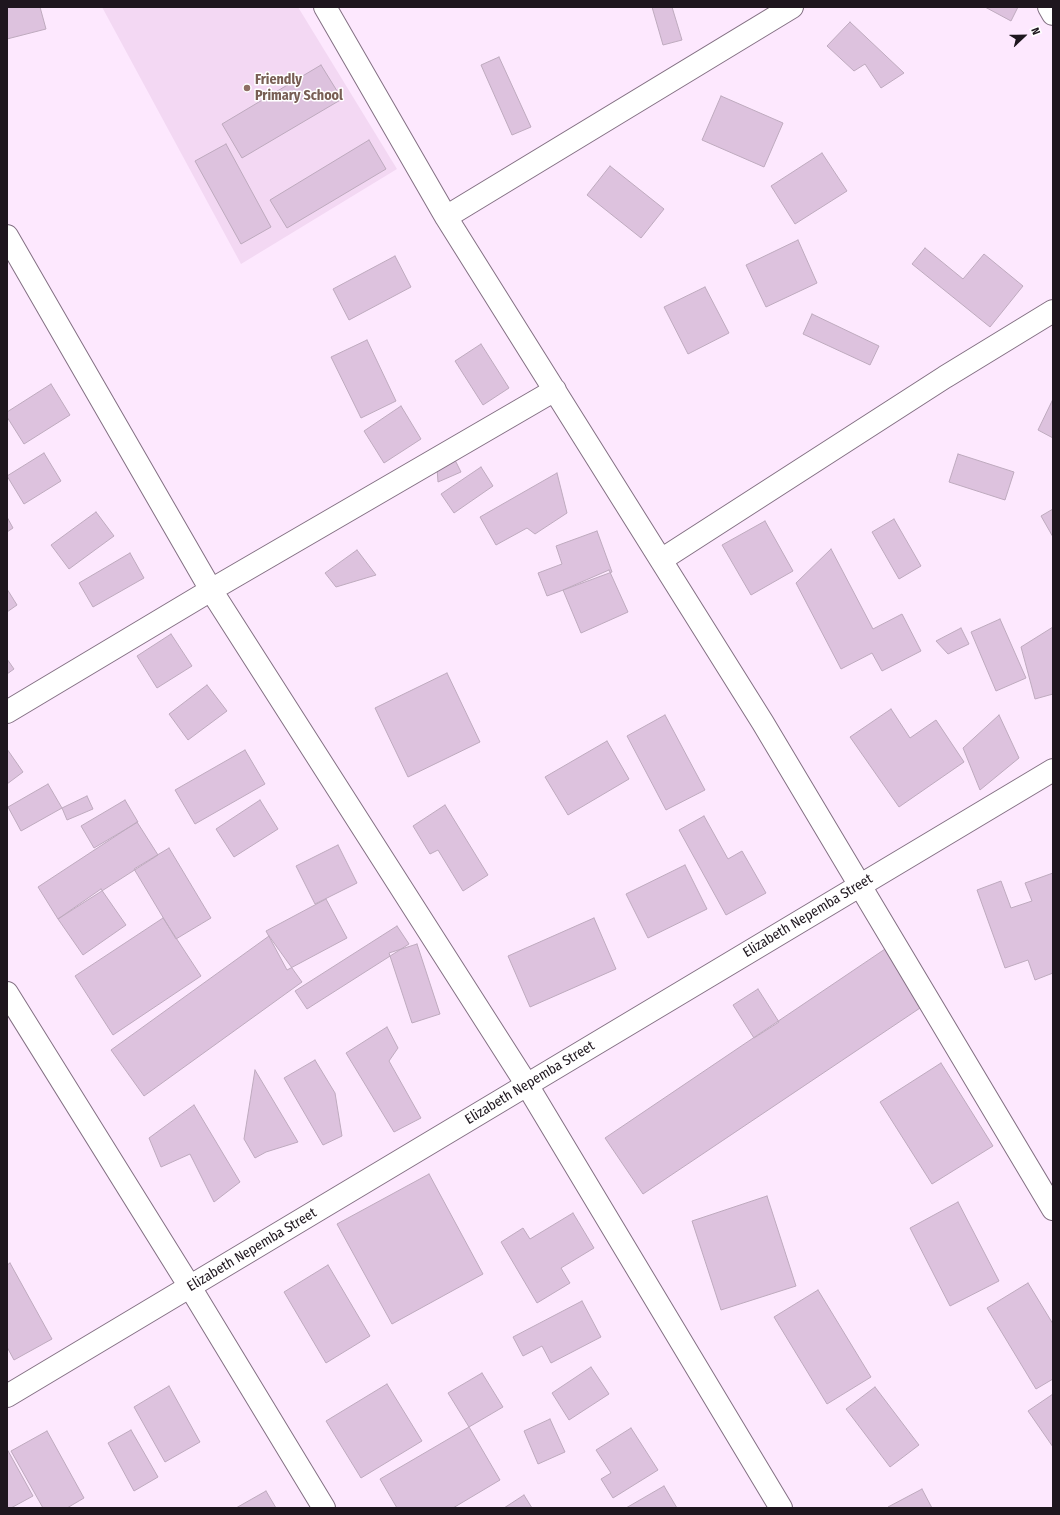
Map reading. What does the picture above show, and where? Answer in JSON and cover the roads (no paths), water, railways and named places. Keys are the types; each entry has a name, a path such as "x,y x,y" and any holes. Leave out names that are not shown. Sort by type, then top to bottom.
{"street":[{"path":"326,7 446,217 763,723 1053,1209"},
{"path":"446,217 792,7"},
{"path":"1049,7 1053,14"},
{"path":"7,236 211,590 527,1085 781,1508"},
{"path":"661,560 945,377 1053,311"},
{"path":"7,712 211,590 555,390"},
{"name":"Elizabeth Nepemba Street","path":"7,1396 1053,770"},
{"path":"7,993 190,1287 324,1508"}],"place":[{"name":"Friendly Primary School","path":"247,88"}]}
